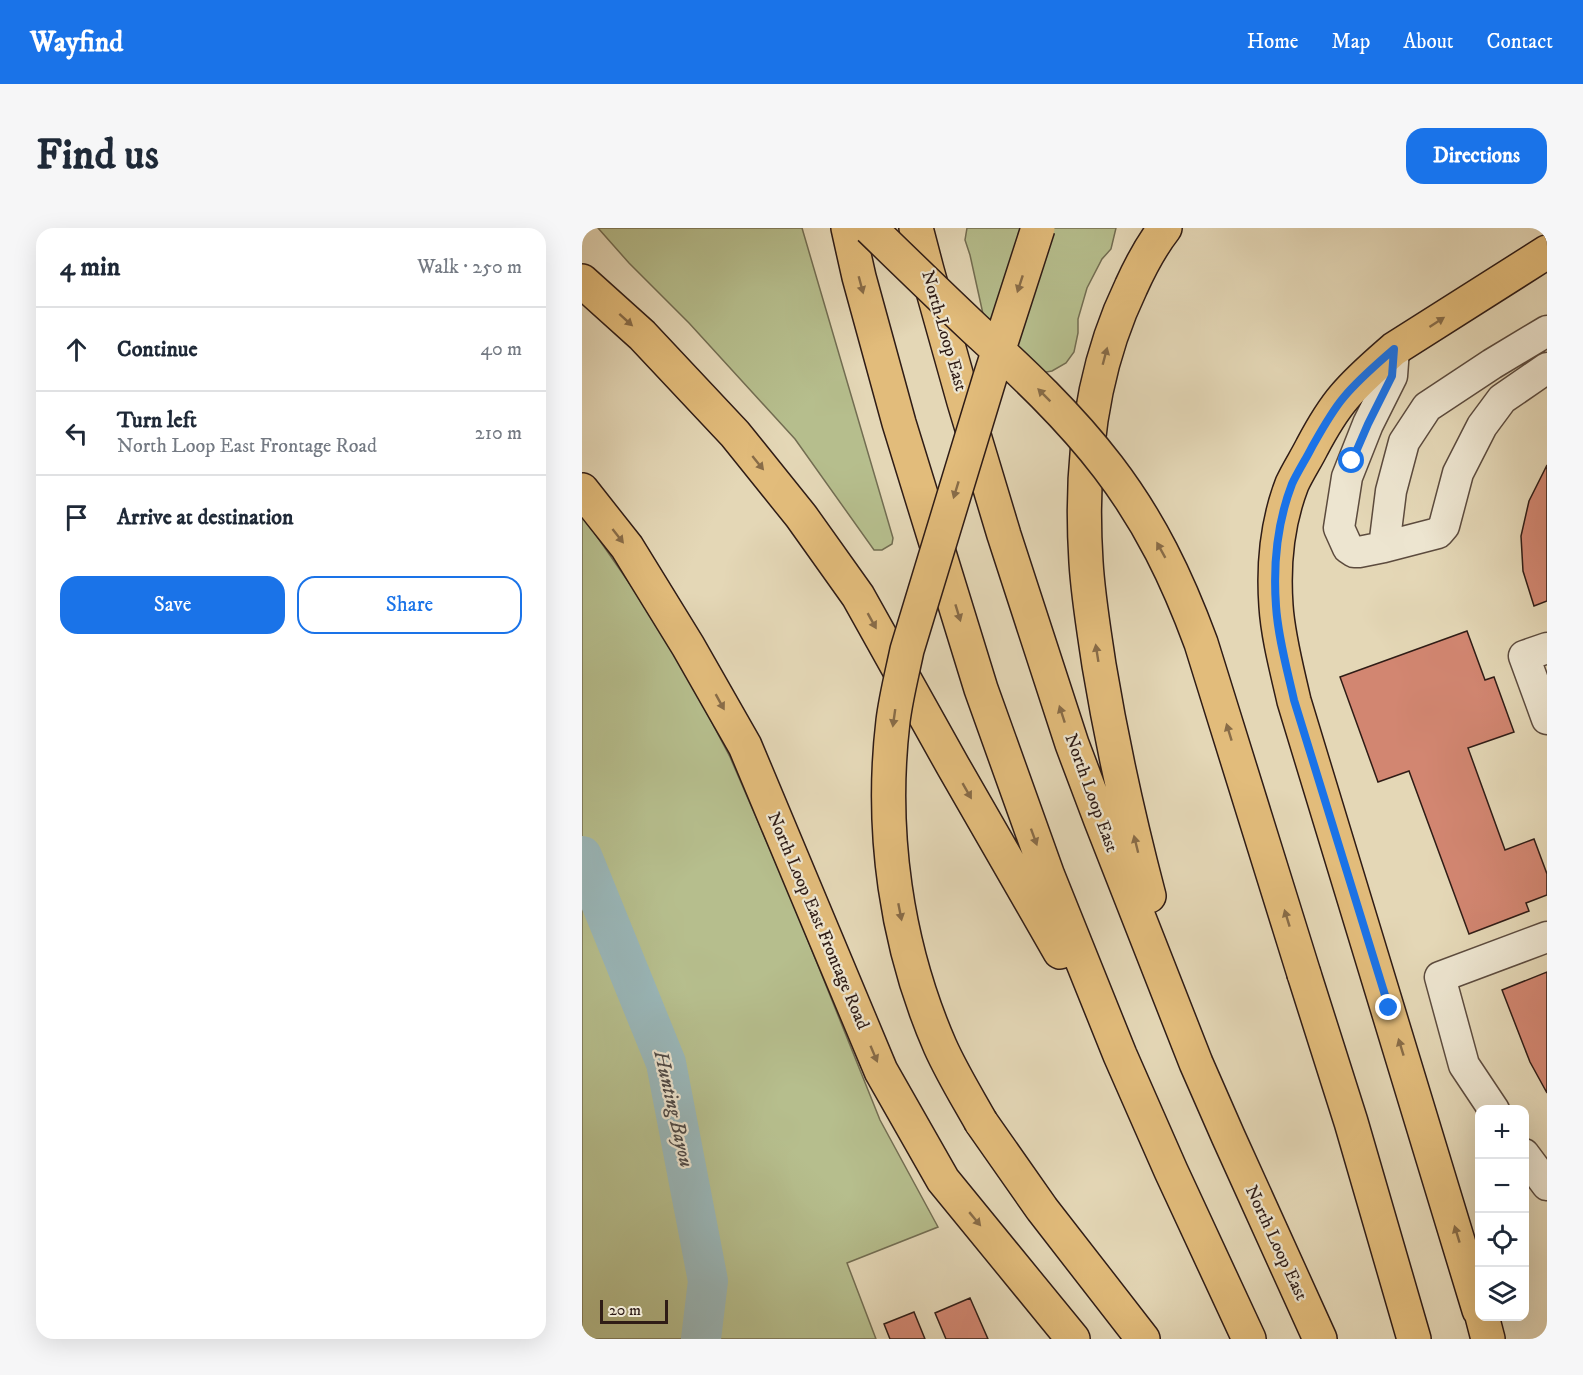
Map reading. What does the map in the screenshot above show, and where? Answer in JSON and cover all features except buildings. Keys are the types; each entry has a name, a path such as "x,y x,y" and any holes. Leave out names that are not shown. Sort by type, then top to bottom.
{"main road":[{"path":"848,228 899,423 981,689 1048,876 1120,1055 1249,1339"},
{"path":"870,228 1024,375 1081,434 1114,476 1149,529 1169,565 1201,643 1351,1122 1414,1339"},
{"name":"North Loop East","path":"916,228 970,424 1065,724 1196,1063 1320,1339"},
{"path":"1038,228 907,650 894,713 890,762 888,806 893,878 910,961 940,1046 959,1085 981,1122 1042,1209 1143,1339"},
{"path":"1162,232 1139,269 1121,307 1110,338 1090,422 1084,517 1086,564 1102,685 1119,772 1159,937 1196,1063"},
{"path":"1475,1297 1294,700 1276,607 1275,569 1277,540 1293,481 1343,398 1394,349 1547,252"},
{"path":"582,281 642,335 735,434 801,516 858,597 1120,1055"},
{"name":"North Loop East Frontage Road","path":"582,490 627,547 688,645 744,746 881,1071 943,1180 1073,1339"},
{"path":"1483,1321 1488,1339"}],"lane":[{"path":"1384,547 1391,491 1404,442 1427,407 1547,331"},
{"path":"1394,349 1392,376 1368,424 1347,477 1339,528 1348,548 1354,552 1438,533 1444,526 1458,473 1482,426 1502,399 1547,369"},
{"path":"1475,375 1502,399"},
{"path":"1547,648 1524,656 1547,719"},
{"path":"1491,1105 1464,1065 1440,977 1547,937"},
{"path":"1528,1159 1547,1185"}],"green space":[{"path":"598,228 802,228 893,538 892,544 882,550 874,550 795,439"},
{"path":"967,228 1116,228 1111,249 1102,259 1087,288 1078,319 1074,352 1066,363 1052,371 1041,373 985,323 965,240"},
{"path":"582,515 668,639 730,757 791,898 880,1120 938,1227 847,1263 876,1339 582,1339"}],"waterway":[{"name":"Hunting Bayou","path":"582,856 666,1063 708,1281 701,1339"}],"route":[{"path":"1352,461 1394,371 1394,349 1343,398 1293,481 1277,540 1275,569 1276,607 1294,700 1389,1008"}]}
